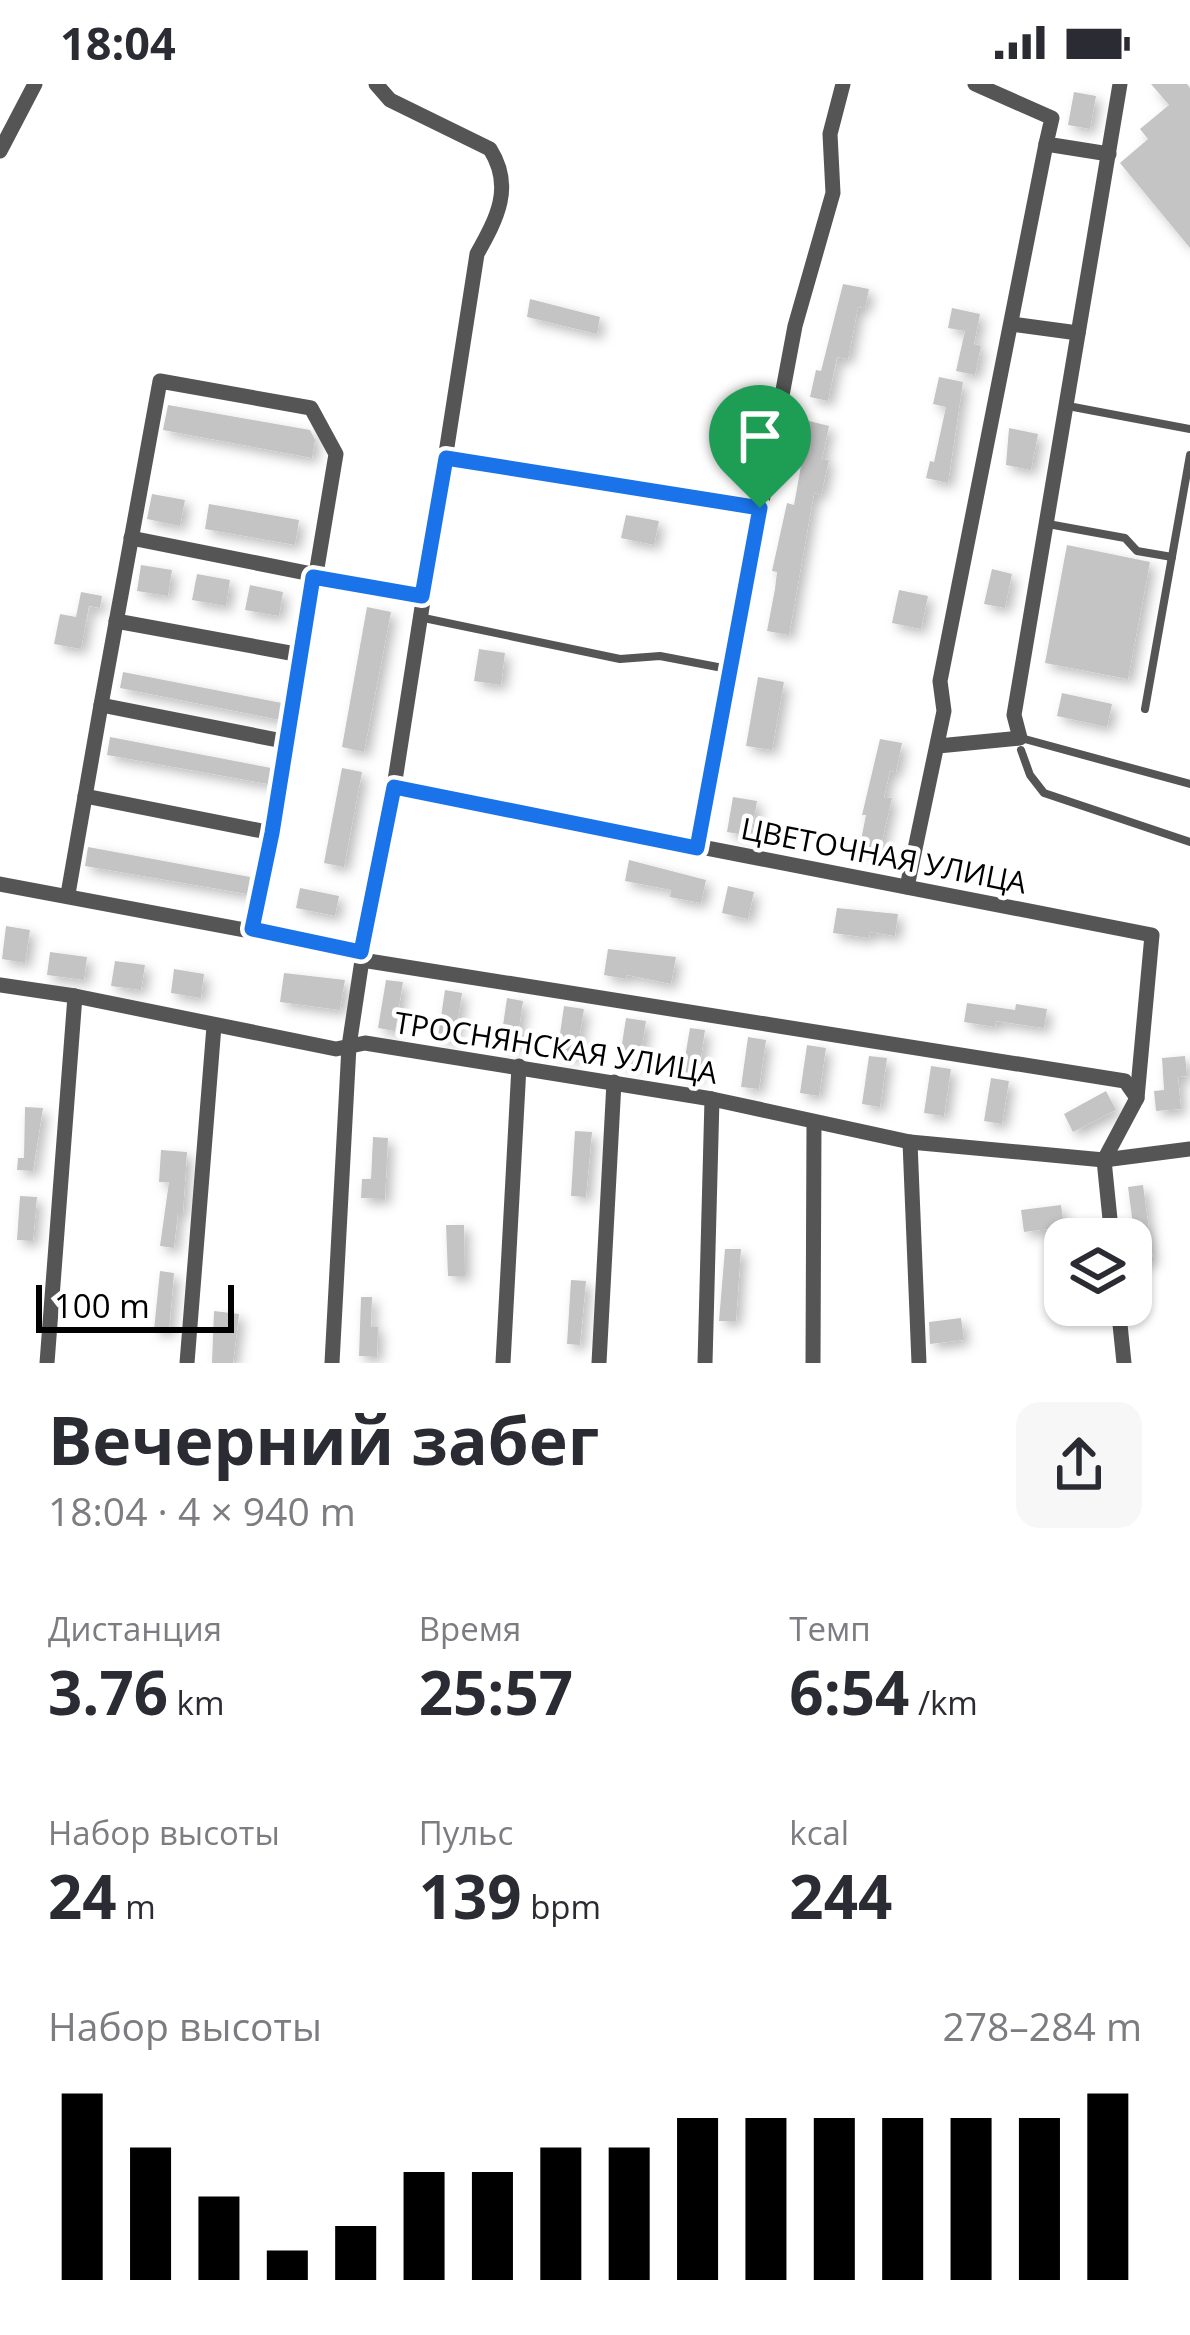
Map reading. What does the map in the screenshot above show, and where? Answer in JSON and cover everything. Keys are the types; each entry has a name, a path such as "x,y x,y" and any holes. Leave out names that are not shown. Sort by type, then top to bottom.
{"street":[{"path":"0,151 35,84"},
{"path":"332,1363 349,1046 362,956 394,787 477,254 496,221 505,192 490,149 390,100 376,84"},
{"path":"697,848 794,326 833,194 830,134 843,84"},
{"path":"907,887 944,711 940,681 1052,118 975,84"},
{"path":"938,746 1020,744 1014,715 1120,84"},
{"path":"1046,144 1108,154"},
{"path":"1011,324 1078,333"},
{"path":"68,894 160,381 311,408 336,454 252,929"},
{"path":"131,538 422,596"},
{"path":"116,621 301,656"},
{"path":"101,705 288,742"},
{"name":"ЦВЕТОЧНАЯ УЛИЦА","path":"394,787 1152,934 1137,1098"},
{"path":"85,796 272,833"},
{"path":"0,884 252,929 362,956 1124,1081 1137,1098 1104,1160 1110,1218"},
{"name":"ТРОСНЯНСКАЯ УЛИЦА","path":"0,985 336,1049 365,1043 614,1082 910,1142 1104,1160 1190,1149"},
{"path":"46,1363 75,996"},
{"path":"187,1363 214,1026"},
{"path":"503,1363 519,1066"},
{"path":"599,1363 614,1082"},
{"path":"705,1363 712,1099"},
{"path":"813,1363 814,1122"},
{"path":"910,1142 919,1363"},
{"path":"1120,1326 1124,1363"}],"lane":[{"path":"1066,406 1190,429"},
{"path":"1145,710 1190,455"},
{"path":"446,458 760,508"},
{"path":"1046,524 1125,538 1137,550 1172,557"},
{"path":"418,617 620,659 660,656 730,669"},
{"path":"1020,744 1190,784"},
{"path":"1020,744 1030,775 1044,793 1190,842"}],"building":[{"path":"1151,84 1187,84 1190,88 1190,248 1120,163 1148,139 1140,129 1169,105"},
{"path":"1074,92 1096,96 1090,129 1068,125"},
{"path":"843,284 869,289 865,308 858,307 848,359 837,357 828,401 810,397"},
{"path":"530,299 600,317 597,334 527,317"},
{"path":"952,308 980,314 974,344 981,346 975,375 956,371 965,331 948,328"},
{"path":"939,377 963,382 948,483 926,478 946,407 933,404"},
{"path":"168,405 310,430 315,440 312,458 163,430"},
{"path":"809,421 829,426 822,459 829,460 821,495 814,493 789,635 767,631 777,572 772,571 787,503 794,505"},
{"path":"1009,428 1038,434 1031,470 1006,465"},
{"path":"152,494 185,500 180,526 147,519"},
{"path":"209,504 299,520 295,545 205,529"},
{"path":"626,515 659,521 654,545 621,538"},
{"path":"1067,545 1150,562 1128,679 1045,663"},
{"path":"141,565 172,570 168,596 137,591"},
{"path":"992,569 1012,574 1005,608 984,604"},
{"path":"197,574 230,580 226,606 192,600"},
{"path":"250,585 283,592 279,616 245,610"},
{"path":"899,590 928,596 921,629 892,623"},
{"path":"81,592 102,596 100,608 89,606 81,649 54,644 60,614 76,617"},
{"path":"367,607 391,612 364,752 342,747"},
{"path":"479,649 505,653 501,685 474,681"},
{"path":"123,672 282,703 280,720 120,688"},
{"path":"758,677 784,682 772,750 746,746"},
{"path":"1062,693 1112,704 1107,727 1057,716"},
{"path":"110,737 271,768 268,784 107,755"},
{"path":"880,739 902,743 884,797 892,798 879,854 859,850"},
{"path":"342,768 362,772 344,867 324,863"},
{"path":"733,797 757,801 751,836 727,832"},
{"path":"88,847 250,877 247,894 85,866"},
{"path":"629,860 706,880 701,903 670,897 671,890 625,881"},
{"path":"728,886 754,892 748,919 722,913"},
{"path":"300,888 339,896 335,916 296,908"},
{"path":"837,908 898,914 895,936 833,933"},
{"path":"6,926 30,930 25,963 2,959"},
{"path":"608,949 676,957 671,984 604,975"},
{"path":"50,952 87,957 84,980 47,975"},
{"path":"115,961 145,965 141,990 111,986"},
{"path":"174,969 204,974 201,998 171,993"},
{"path":"284,973 345,980 340,1010 280,1002"},
{"path":"386,980 403,982 395,1031 378,1028"},
{"path":"445,990 462,993 455,1040 438,1037"},
{"path":"507,998 523,1001 516,1049 500,1046"},
{"path":"967,1003 1047,1009 1044,1028 964,1022"},
{"path":"564,1006 584,1009 576,1058 557,1055"},
{"path":"626,1018 646,1021 639,1066 619,1063"},
{"path":"690,1028 705,1030 698,1078 682,1075"},
{"path":"748,1037 766,1040 759,1089 741,1087"},
{"path":"807,1045 826,1048 819,1096 800,1093"},
{"path":"869,1056 887,1058 880,1107 862,1104"},
{"path":"1185,1056 1187,1076 1178,1077 1181,1109 1156,1111 1154,1091 1164,1090 1162,1058"},
{"path":"931,1066 951,1069 944,1116 924,1113"},
{"path":"991,1078 1009,1081 1002,1124 984,1121"},
{"path":"1106,1091 1116,1110 1073,1132 1064,1114"},
{"path":"25,1107 43,1108 33,1171 17,1170 18,1158 24,1158"},
{"path":"575,1131 592,1132 586,1197 571,1196"},
{"path":"373,1137 388,1138 385,1199 361,1198 362,1179 371,1179"},
{"path":"161,1150 187,1152 183,1212 178,1212 174,1248 160,1246 169,1182 159,1182"},
{"path":"1143,1185 1147,1218 1132,1218 1128,1187"},
{"path":"20,1196 37,1197 33,1241 17,1240"},
{"path":"1061,1205 1063,1218 1044,1218 1044,1230 1024,1232 1021,1210"},
{"path":"446,1225 464,1225 465,1276 448,1276"},
{"path":"725,1249 741,1249 736,1321 719,1321"},
{"path":"160,1271 174,1273 169,1331 154,1330"},
{"path":"571,1280 586,1281 580,1345 567,1344"},
{"path":"361,1297 372,1297 377,1357 359,1356"},
{"path":"214,1311 239,1314 233,1363 212,1363"},
{"path":"961,1318 964,1340 930,1344 929,1322"}],"route":[{"path":"446,458 760,508 697,848 394,787 361,952 252,929 313,577 422,596 446,458"}]}
